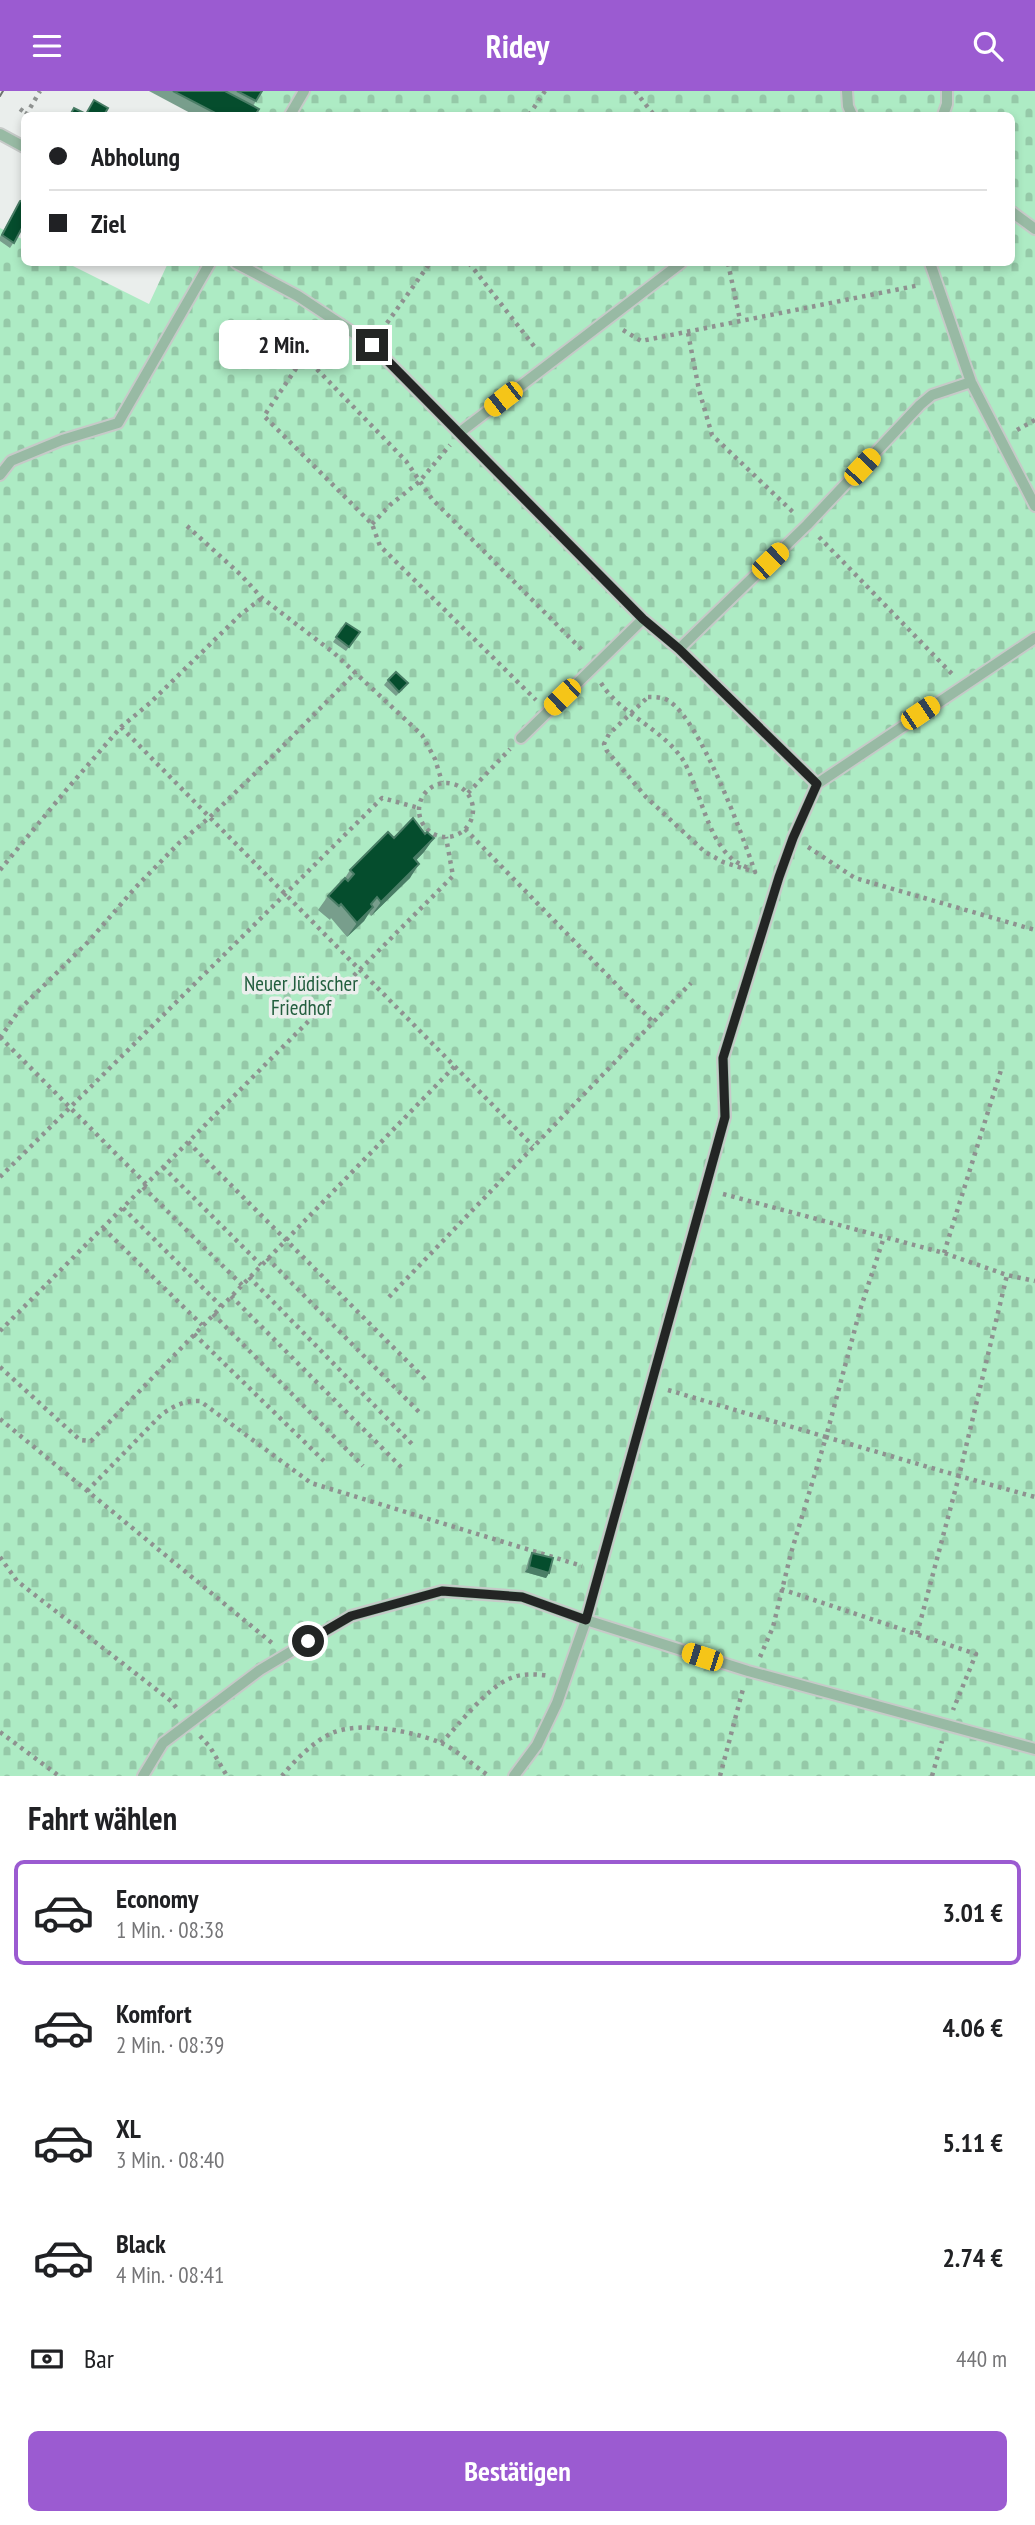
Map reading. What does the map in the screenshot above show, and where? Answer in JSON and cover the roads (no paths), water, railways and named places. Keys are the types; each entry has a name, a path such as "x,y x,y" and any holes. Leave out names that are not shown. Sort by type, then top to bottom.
{"lane":[{"path":"292,112 304,91"},
{"path":"847,91 851,112"},
{"path":"944,112 947,91"},
{"path":"0,134 21,145"},
{"path":"1015,214 1035,229"},
{"path":"0,475 11,461 62,440 118,423 208,266"},
{"path":"242,266 298,296 372,345 643,619 679,649 817,784"},
{"path":"459,433 677,266"},
{"path":"931,266 971,381 1035,506"},
{"path":"679,649 807,525 920,405 932,395 971,381"},
{"path":"520,738 643,619"},
{"path":"514,1776 537,1745 567,1679 586,1620 725,1117 723,1058 776,885 817,784 1035,638"},
{"path":"143,1776 163,1743 260,1670 351,1616 442,1591 522,1597 748,1671 1035,1749"}],"tram line":[{"path":"0,96 3,91"}],"park label":[{"name":"Neuer Jüdischer Friedhof","path":"301,996"}]}
